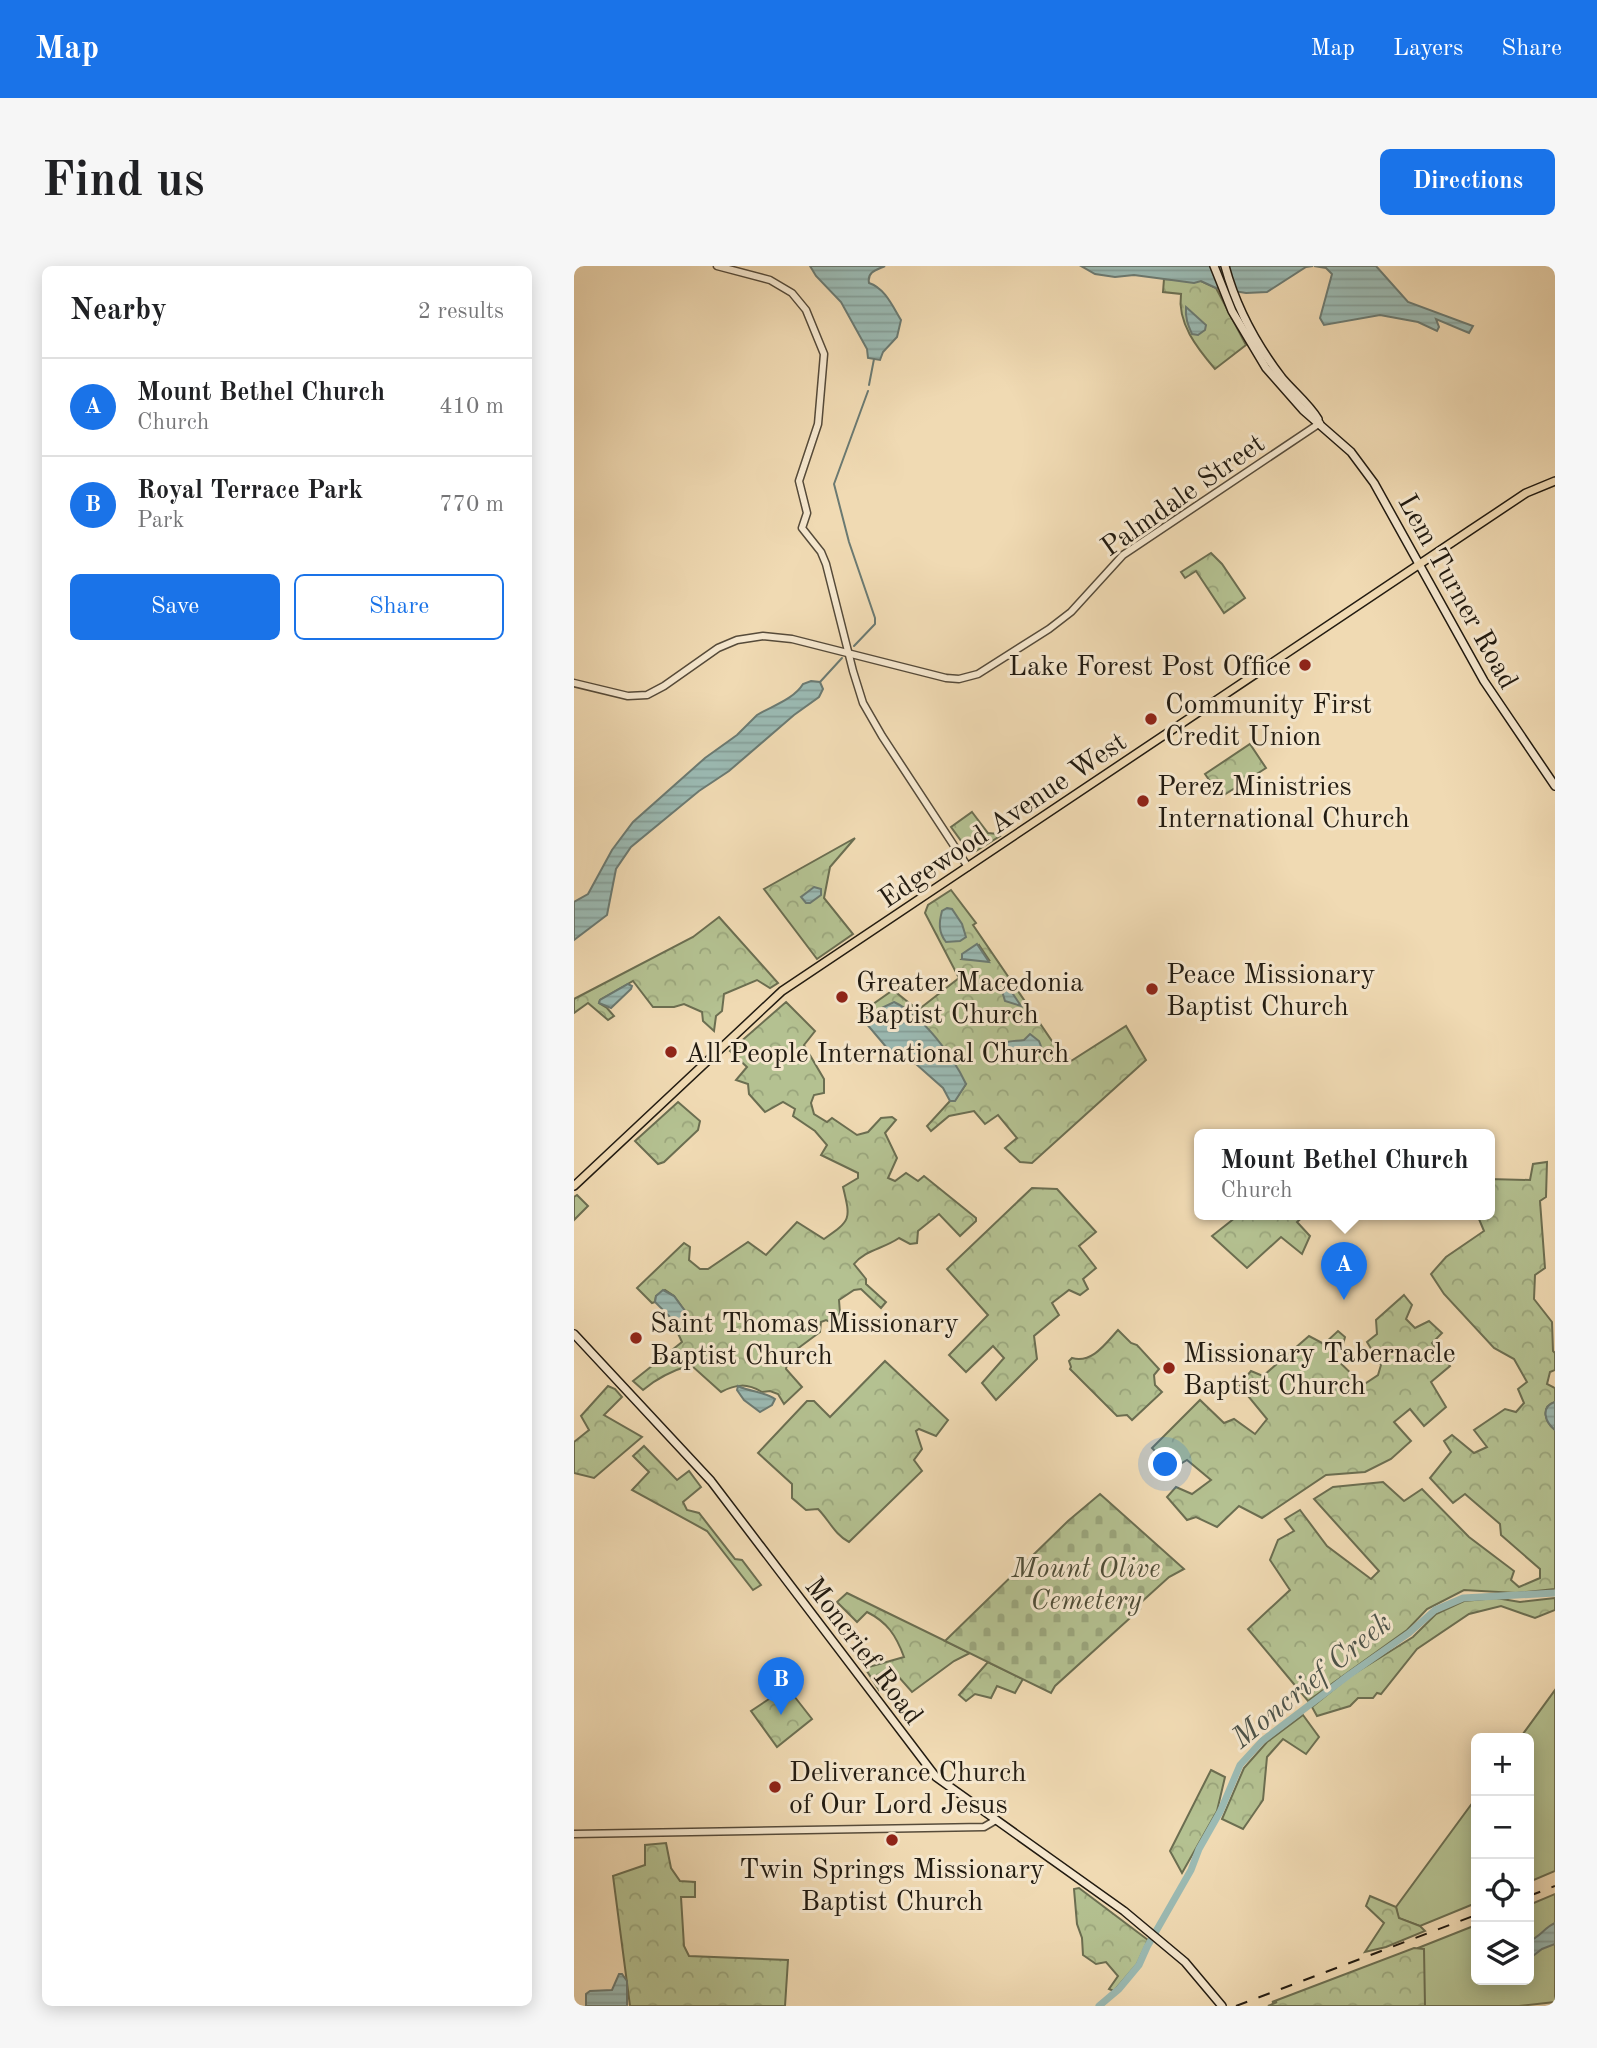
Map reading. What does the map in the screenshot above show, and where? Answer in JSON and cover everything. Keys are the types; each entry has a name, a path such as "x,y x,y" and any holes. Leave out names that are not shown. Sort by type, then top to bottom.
{"main road":[{"name":"Lem Turner Road","path":"1214,266 1266,368 1303,411 1320,423 1359,461 1420,564 1484,681 1555,786"},
{"name":"Lem Turner Road","path":"1225,266 1236,310"},
{"name":"Edgewood Avenue West","path":"574,1186 776,997 1526,493 1555,481"},
{"name":"Moncrief Road","path":"574,1334 711,1481 924,1763 948,1787 1088,1883 1157,1938 1200,1978 1222,2006"}],"street":[{"path":"717,266 770,280 785,287 797,298 810,317 824,354 818,424 799,481 807,513 802,528 824,558 859,692 872,720 968,867"},
{"name":"Palmdale Street","path":"574,682 621,695 641,696 664,687 718,648 745,638 781,637 946,678 959,679 978,674 1064,618 1122,555 1320,423"},
{"path":"830,648 839,644 844,636"},
{"path":"853,671 857,662 865,657"},
{"path":"574,1834 984,1827 996,1821"}],"green space":[{"path":"1164,279 1201,281 1216,288 1246,345 1215,369 1195,344 1185,325 1181,294 1163,292"},
{"path":"1211,553 1222,564 1245,598 1224,613 1196,571 1185,578 1181,572"},
{"path":"1250,744 1266,768 1221,797 1205,774"},
{"path":"972,812 988,833 1000,836 976,851 967,849 951,827"},
{"path":"855,838 830,867 824,898 853,934 817,959 764,889"},
{"path":"951,890 976,923 973,925 1052,1041 1071,1061 1126,1026 1146,1060 1032,1163 1020,1162 1005,1148 1017,1138 998,1115 985,1124 974,1111 949,1116 931,1131 927,1126 950,1101 955,1100 966,1084 867,1015 864,1020 859,1014 893,990 918,1010 959,978 925,913 928,905","holes":["979,945 989,960 962,959"]},
{"path":"719,917 778,983 770,988 757,980 724,994 722,1011 716,1016 714,1031 703,1021 702,1012 684,1004 653,1007 633,981 600,1000 599,1003 614,1016 608,1020 588,1003 574,1013 574,999 693,937"},
{"path":"786,1002 815,1031 804,1045 824,1079 824,1093 814,1095 811,1103 814,1114 827,1122 832,1118 857,1135 868,1132 881,1118 892,1117 896,1120 885,1133 897,1158 888,1178 895,1181 906,1173 918,1181 924,1176 976,1218 976,1221 960,1236 939,1214 918,1231 917,1243 910,1244 899,1238 858,1259 854,1264 866,1279 866,1284 886,1302 881,1308 861,1289 854,1290 839,1300 840,1313 834,1324 826,1320 821,1322 820,1332 789,1355 786,1369 802,1387 784,1404 778,1394 746,1386 732,1387 721,1392 691,1365 666,1375 643,1390 633,1381 682,1342 676,1329 685,1316 685,1311 674,1296 665,1290 656,1296 655,1302 652,1303 637,1288 684,1243 690,1247 689,1260 700,1269 708,1269 748,1242 766,1255 797,1222 824,1239 847,1218 843,1187 858,1178 858,1173 821,1155 827,1145 815,1131 793,1116 795,1109 783,1102 765,1112 749,1094 748,1084 736,1080 747,1067 730,1051"},
{"path":"678,1102 700,1121 698,1130 664,1162 658,1164 635,1141"},
{"path":"1547,1162 1546,1197 1540,1201 1545,1268 1535,1275 1534,1299 1552,1322 1555,1353 1555,1370 1550,1372 1547,1384 1555,1388 1555,1402 1547,1407 1546,1415 1555,1430 1555,1589 1516,1593 1464,1590 1427,1609 1407,1630 1308,1701 1248,1629 1290,1590 1270,1560 1278,1540 1294,1531 1285,1519 1300,1510 1327,1546 1371,1579 1379,1571 1314,1499 1333,1487 1383,1482 1404,1501 1422,1489 1469,1537 1514,1571 1511,1580 1519,1587 1540,1578 1540,1569 1501,1535 1500,1524 1465,1494 1453,1503 1430,1478 1451,1452 1444,1441 1452,1435 1474,1453 1487,1447 1474,1430 1505,1409 1516,1412 1524,1403 1518,1389 1527,1382 1514,1359 1494,1348 1444,1294 1431,1274 1446,1257 1484,1231 1479,1220 1495,1220 1495,1179 1530,1180 1533,1164"},
{"path":"1032,1188 1057,1189 1096,1232 1079,1246 1096,1268 1083,1279 1088,1289 1080,1295 1069,1290 1052,1303 1059,1315 1034,1336 1037,1359 996,1400 982,1383 1004,1358 993,1346 966,1372 949,1355 988,1315 947,1269"},
{"path":"577,1195 588,1206 574,1220 574,1197"},
{"path":"1232,1220 1299,1220 1297,1222 1310,1236 1302,1254 1281,1237 1247,1268 1212,1236"},
{"path":"1404,1295 1412,1305 1406,1319 1415,1328 1429,1321 1442,1333 1432,1343 1450,1366 1431,1382 1446,1407 1424,1426 1410,1409 1394,1422 1411,1441 1391,1459 1365,1472 1326,1475 1262,1518 1239,1506 1217,1527 1196,1517 1187,1520 1167,1497 1176,1487 1192,1494 1211,1480 1187,1460 1172,1469 1152,1448 1200,1400 1224,1423 1234,1419 1255,1434 1267,1419 1239,1385 1251,1371 1263,1376 1309,1336 1324,1344 1338,1331 1345,1337 1333,1356 1363,1385 1378,1375 1381,1365 1367,1342 1377,1334 1376,1320"},
{"path":"1118,1330 1131,1343 1137,1345 1159,1369 1154,1375 1155,1385 1162,1392 1132,1420 1127,1415 1117,1416 1070,1369 1069,1361 1072,1358 1092,1355"},
{"path":"885,1361 948,1420 936,1436 919,1429 916,1431 922,1449 914,1460 922,1471 849,1542 818,1509 806,1510 792,1498 792,1484 758,1453 807,1401 814,1401 830,1417"},
{"path":"608,1386 622,1397 604,1415 642,1437 594,1478 574,1473 574,1442 589,1430 581,1416"},
{"path":"644,1446 677,1480 689,1471 701,1487 683,1502 687,1510 699,1513 735,1559 742,1560 761,1585 753,1590 707,1531 632,1490 649,1472 633,1456"},
{"name":"Mount Olive Cemetery","path":"1100,1494 1184,1569 1169,1577 1137,1606 1140,1609 1055,1686 1051,1693 945,1641 1068,1521"},
{"path":"847,1593 970,1653 954,1661 912,1692 898,1676 879,1690 865,1668 904,1657 898,1642 880,1620 867,1612 857,1622 837,1602"},
{"path":"1496,1598 1520,1602 1555,1598 1555,1610 1535,1618 1501,1606 1469,1614 1417,1649 1381,1694 1377,1693 1373,1698 1358,1698 1350,1706 1317,1716 1312,1707 1349,1677 1413,1637 1436,1614 1464,1601"},
{"path":"988,1662 1023,1679 1015,1693 997,1686 991,1698 975,1694 966,1701 959,1695"},
{"path":"787,1687 812,1719 777,1747 751,1711"},
{"path":"1555,1690 1555,1871 1534,1880 1534,1733 1524,1733"},
{"path":"1303,1715 1319,1737 1306,1754 1283,1739 1267,1757 1263,1800 1243,1829 1222,1819 1244,1768 1267,1742"},
{"path":"1211,1770 1225,1777 1217,1811 1182,1873 1170,1851"},
{"path":"1471,1805 1471,1905 1420,1926 1398,1918 1396,1907"},
{"path":"666,1843 671,1868 680,1881 695,1882 695,1897 681,1897 684,1946 689,1956 788,1960 785,2006 630,2006 613,1876 645,1865 645,1845"},
{"path":"1079,1888 1148,1940 1137,1964 1114,1991 1109,1989 1118,1976 1106,1962 1096,1964 1083,1955 1074,1889"},
{"path":"1555,1894 1555,2002 1519,2006 1421,2006 1418,1948 1471,1927 1471,1985 1534,1985 1534,1903"},
{"path":"1370,1896 1396,1907 1399,1918 1420,1926 1425,1931 1386,1947 1365,1952 1384,1923 1366,1906"},
{"path":"1414,1948 1424,1949 1425,2006 1268,2006 1277,2002 1272,2002"}],"water":[{"path":"810,266 885,266 871,274 869,283 884,293 901,320 897,337 883,352 880,360 868,358 867,349 841,302"},
{"path":"1081,266 1313,266 1306,267 1267,292 1246,293 1216,288 1201,281 1194,283 1134,275 1115,277 1095,274"},
{"path":"1314,266 1376,266 1408,302 1473,326 1469,333 1436,319 1439,327 1437,331 1418,322 1380,315 1324,325 1320,318 1332,274 1326,268"},
{"path":"1186,307 1206,325 1205,330 1198,335 1192,334 1186,318"},
{"path":"820,682 823,689 819,697 631,847 616,869 607,915 574,940 574,902 588,894 612,850 633,822 757,715 788,698 803,684"},
{"path":"814,887 821,889 821,895 806,903 801,897"},
{"path":"947,908 952,909 962,924 966,937 960,941 946,942 942,934 941,915"},
{"path":"977,944 989,962 962,959 962,954"},
{"path":"1003,979 1021,1006 1005,1001 999,981"},
{"path":"628,984 632,986 631,989 611,1008 599,1003 600,1000"},
{"path":"894,1002 926,1026 953,1061 966,1084 955,1101 950,1101 943,1088 916,1064 887,1048 865,1022 867,1015"},
{"path":"1030,1034 1039,1041 1042,1049 1037,1053 1019,1058 996,1053 1004,1043 1024,1040"},
{"path":"663,1290 674,1296 685,1311 681,1320 675,1322 655,1302 656,1296"},
{"path":"738,1386 775,1399 772,1405 760,1412 744,1400 737,1390"},
{"path":"1555,1402 1555,1430 1549,1423 1546,1411 1550,1404"},
{"path":"1555,1923 1555,1944 1534,1955 1534,1938"},
{"path":"619,1974 627,1981 627,2006 586,2006 586,1994 590,1991 612,1990"}],"waterway":[{"path":"869,385 874,359"},
{"path":"854,646 875,624 875,618 849,542 834,484 868,391"},
{"path":"820,682 842,658"},
{"name":"Moncrief Creek","path":"1099,2006 1119,1989 1139,1965 1191,1870 1240,1765 1262,1741 1409,1633 1435,1610 1463,1598 1555,1593"}],"railway":[{"path":"1534,1894 1555,1886"},
{"path":"1236,2006 1471,1917"}],"place":[{"name":"Lake Forest Post Office","path":"1305,665"},
{"name":"Community First Credit Union","path":"1151,719"},
{"name":"Perez Ministries International Church","path":"1143,801"},
{"name":"Peace Missionary Baptist Church","path":"1152,989"},
{"name":"Greater Macedonia Baptist Church","path":"842,997"},
{"name":"All People International Church","path":"671,1052"},
{"name":"Mount Bethel Church","path":"1344,1300"},
{"name":"Saint Thomas Missionary Baptist Church","path":"636,1338"},
{"name":"Missionary Tabernacle Baptist Church","path":"1169,1368"},
{"name":"Royal Terrace Park","path":"781,1715"},
{"name":"Deliverance Church of Our Lord Jesus","path":"775,1787"},
{"name":"Twin Springs Missionary Baptist Church","path":"892,1840"}]}
